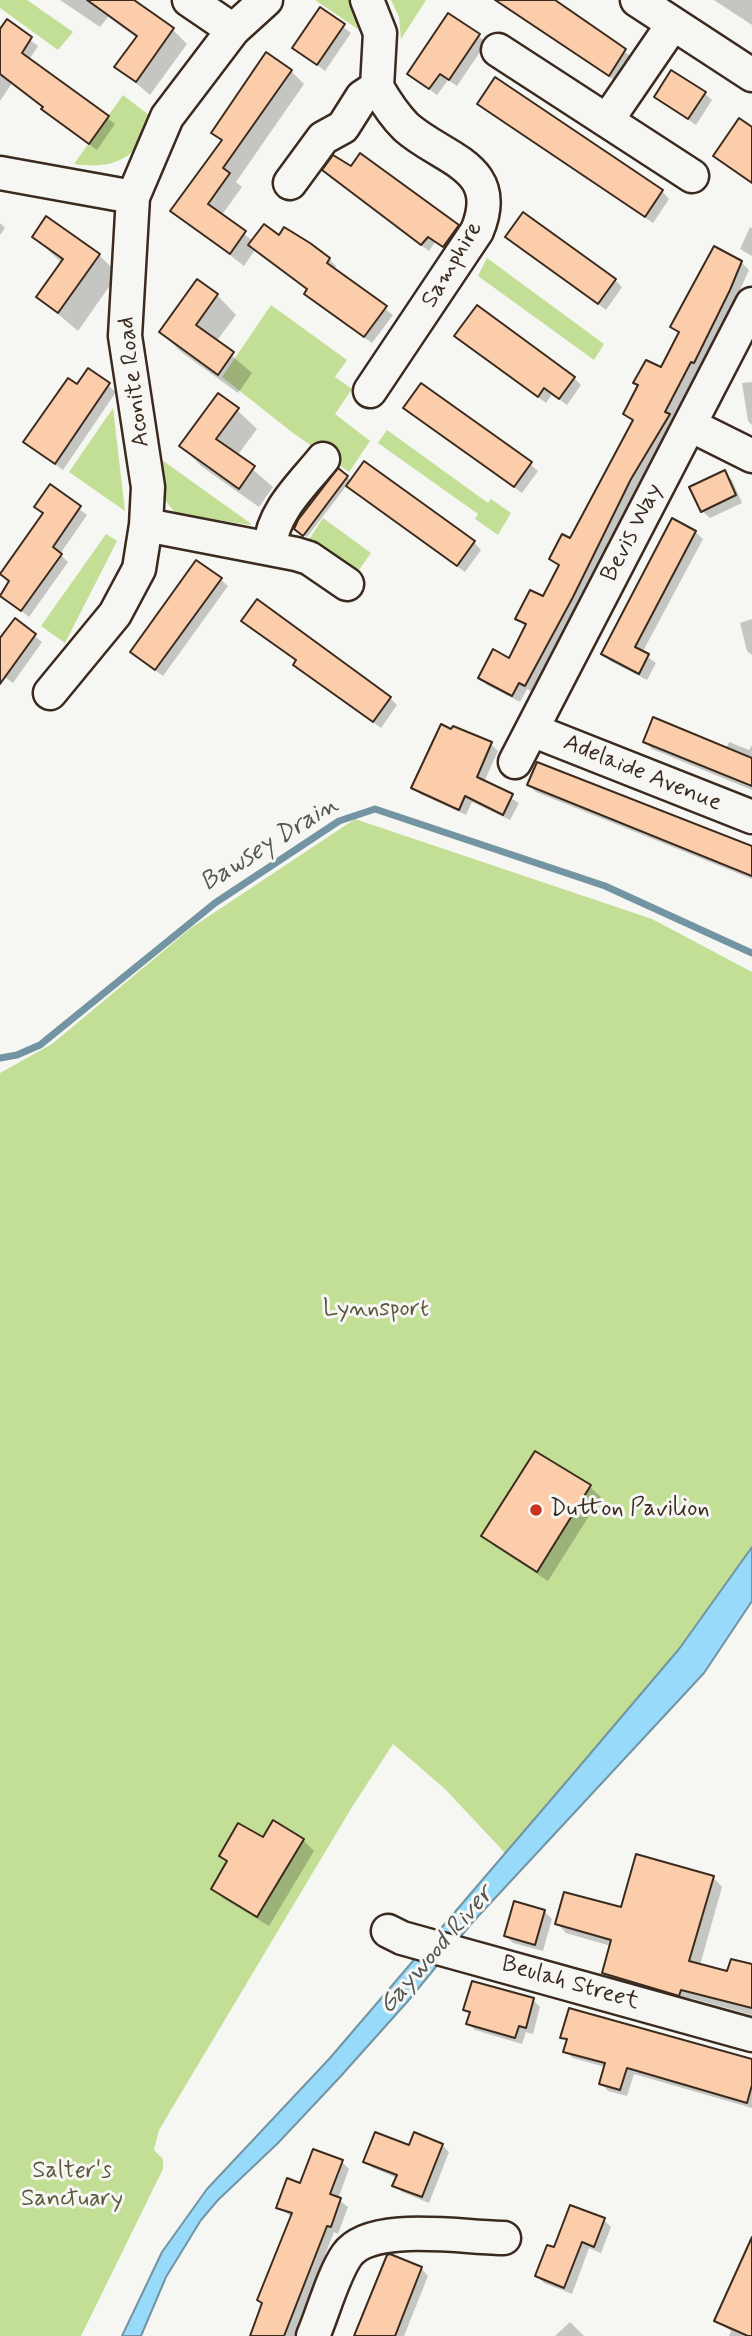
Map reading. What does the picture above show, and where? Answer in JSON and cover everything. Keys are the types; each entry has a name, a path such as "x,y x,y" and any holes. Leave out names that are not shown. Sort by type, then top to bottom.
{"street":[{"path":"189,0 233,30"},
{"name":"Aconite Road","path":"50,693 115,614 139,569 146,525 148,487 125,336 133,197 167,117 233,30 266,0"},
{"path":"290,183 324,138 343,127 362,97 377,87 380,33 367,0"},
{"path":"636,0 752,75"},
{"path":"608,119 673,24"},
{"path":"498,50 608,119 691,176"},
{"name":"Samphire","path":"370,391 477,231 484,214 479,180 461,162 407,127 377,87"},
{"path":"0,173 133,197"},
{"name":"Bevis Way","path":"515,762 752,304"},
{"path":"690,425 752,456"},
{"path":"270,547 271,536 281,511 324,459"},
{"path":"146,525 270,547 309,558 347,584"},
{"name":"Adelaide Avenue","path":"532,730 752,817"},
{"name":"Beulah Street","path":"395,1934 752,2035"},
{"path":"313,2336 346,2256 359,2243 372,2237 394,2235 492,2247"}],"green space":[{"path":"0,0 27,0 73,32 58,50 0,8"},
{"path":"315,0 352,0 371,38"},
{"path":"391,0 426,0 401,39 399,17"},
{"path":"123,95 150,116 140,142 133,151 114,163 74,164"},
{"path":"487,258 604,344 594,360 478,276"},
{"path":"271,305 347,360 335,377 352,389 335,414 370,441 349,472 293,433 222,377"},
{"path":"113,408 125,511 69,472"},
{"path":"387,430 488,503 491,499 511,513 498,535 475,519 478,514 378,443"},
{"path":"162,460 251,525 176,514 165,500"},
{"path":"323,518 371,553 358,571 308,541"},
{"path":"106,534 117,541 65,643 41,626"},
{"name":"Lynnsport","path":"355,819 652,919 752,972 752,1547 679,1649 505,1853 445,1789 393,1744 352,1807 159,2130 154,2150 163,2159 163,2169 81,2336 0,2336 0,1073 52,1044 191,928"}],"water":[{"name":"Gaywood River","path":"752,1547 752,1601 704,1673 471,1924 408,2001 340,2077 278,2143 218,2200 201,2220 166,2277 141,2336 122,2336 162,2252 207,2189 330,2058 573,1774 679,1649"}],"building":[{"path":"87,0 134,0 174,28 136,82 114,67 137,36"},
{"path":"495,0 555,0 626,49 609,76"},
{"path":"320,7 345,24 317,65 292,48"},
{"path":"448,13 480,34 449,80 440,74 429,89 407,74"},
{"path":"7,19 32,37 22,53 109,116 89,144 41,109 43,107 0,74 0,29"},
{"path":"266,52 292,70 223,168 230,173 208,204 246,231 230,254 170,211 222,140 211,133"},
{"path":"671,70 706,92 688,119 654,97"},
{"path":"495,77 663,190 645,217 477,104"},
{"path":"739,118 752,127 752,183 713,156"},
{"path":"360,153 459,225 443,247 428,237 421,245 322,170 333,155 351,166"},
{"path":"523,212 616,279 598,304 505,237"},
{"path":"46,216 100,254 58,313 36,297 63,259 32,237"},
{"path":"264,224 279,235 284,227 310,243 330,258 327,263 387,306 364,337 304,294 307,289 248,245"},
{"path":"714,246 742,261 730,290 694,363 691,362 665,412 670,414 631,479 573,597 525,686 519,683 512,696 478,678 493,649 509,658 526,624 515,619 530,590 543,596 559,565 549,559 562,534 570,538 633,420 623,414 638,385 633,383 646,360 661,367 679,332 670,327"},
{"path":"197,279 218,294 196,325 234,352 218,375 159,332"},
{"path":"477,305 575,377 559,399 544,388 538,397 454,336"},
{"path":"88,368 110,383 55,464 23,442 68,378 77,384"},
{"path":"421,383 532,462 514,487 403,408"},
{"path":"218,393 239,408 216,439 255,466 239,489 179,446"},
{"path":"364,461 475,541 457,566 346,486"},
{"path":"338,468 348,476 303,536 294,529 298,520"},
{"path":"725,470 736,495 701,512 689,487"},
{"path":"50,484 81,506 53,547 62,554 21,611 0,596 9,581 0,574 43,513 34,507"},
{"path":"672,518 696,531 635,647 649,654 639,674 601,654"},
{"path":"196,560 222,578 155,670 130,652"},
{"path":"257,599 391,697 373,722 293,665 296,660 241,621"},
{"path":"15,618 36,634 0,684 0,638"},
{"path":"653,717 752,758 752,786 643,742"},
{"path":"441,724 451,729 453,726 492,742 477,777 513,794 503,815 465,796 459,810 411,788"},
{"path":"537,762 752,846 752,876 527,785"},
{"name":"Dutton Pavilion","path":"535,1451 591,1485 537,1572 481,1536"},
{"path":"273,1820 304,1839 257,1917 211,1889 227,1861 219,1856 238,1823 263,1837"},
{"path":"636,1854 714,1876 689,1961 727,1971 731,1959 752,1964 752,2008 681,1990 679,1996 602,1973 611,1940 555,1924 564,1892 621,1907"},
{"path":"514,1901 545,1910 535,1945 504,1936"},
{"path":"472,1981 534,1998 526,2028 519,2026 515,2038 466,2024 470,2012 463,2010"},
{"path":"569,2008 752,2059 752,2085 747,2103 627,2068 620,2090 599,2084 605,2063 563,2052 567,2039 560,2038"},
{"path":"375,2132 409,2145 414,2132 443,2144 422,2197 392,2186 397,2175 363,2162"},
{"path":"313,2149 343,2160 330,2194 341,2198 331,2227 327,2226 284,2336 250,2336 262,2303 257,2300 292,2213 276,2208 287,2178 300,2183"},
{"path":"570,2205 605,2218 594,2247 582,2242 564,2288 535,2276 547,2245 554,2247"},
{"path":"752,2237 752,2336 748,2336 714,2321"},
{"path":"387,2255 422,2267 395,2336 354,2336"}],"waterway":[{"name":"Bawsey Drain","path":"0,1058 17,1055 40,1045 215,903 339,821 375,809 605,886 752,953"}],"place":[{"name":"Dutton Pavilion","path":"536,1510"}],"park label":[{"name":"Salter's Sanctuary","path":"72,2186"}]}
